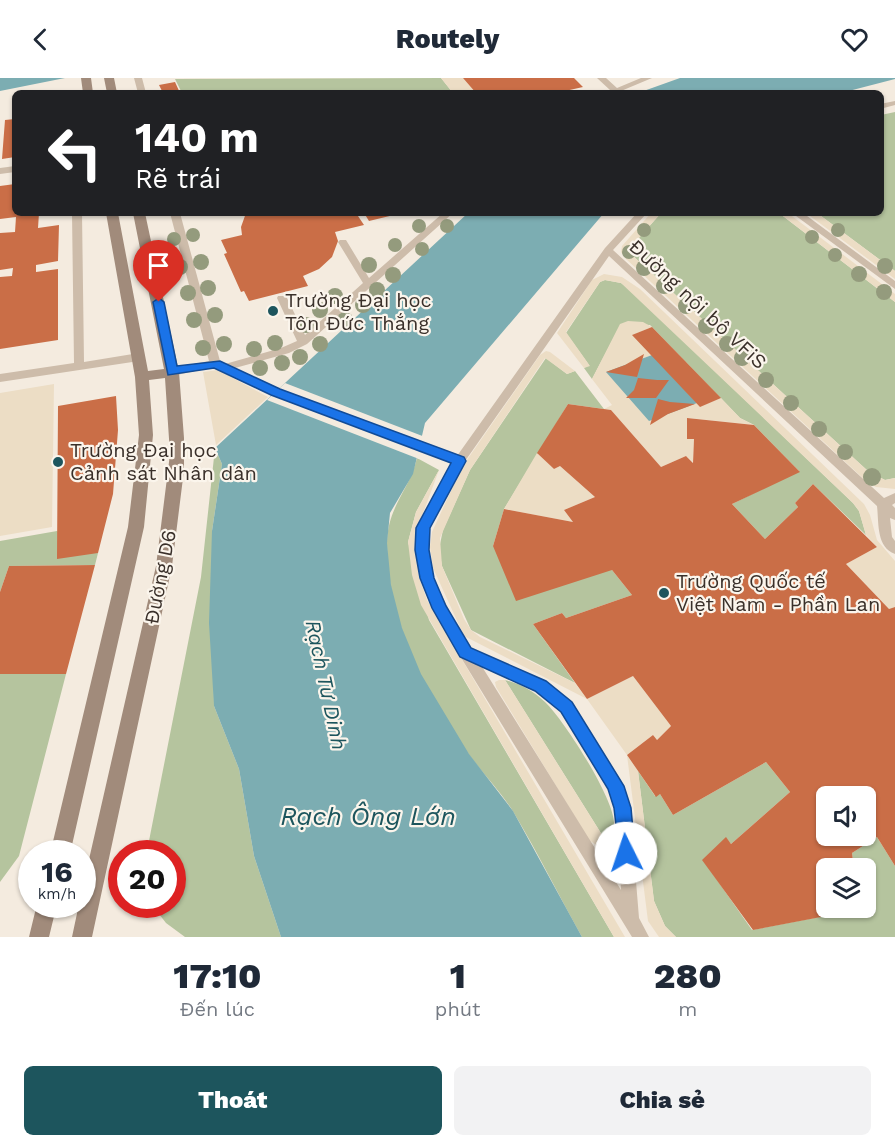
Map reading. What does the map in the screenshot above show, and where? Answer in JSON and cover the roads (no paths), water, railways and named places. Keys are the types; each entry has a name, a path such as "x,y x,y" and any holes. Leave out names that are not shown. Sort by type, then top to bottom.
{"street":[{"name":"Đường D6","path":"63,840 136,527 146,435 142,376 113,216"},
{"name":"Đường D6","path":"82,937 164,566 172,505 177,441 172,372 140,216"},
{"path":"142,376 172,372"},
{"path":"39,937 44,918"}],"lane":[{"path":"602,78 612,90"},
{"path":"619,90 648,78"},
{"path":"77,216 79,366"},
{"path":"176,216 221,365 275,392 459,461"},
{"path":"172,372 221,365 285,351 303,342 445,216"},
{"path":"608,250 639,216"},
{"path":"801,216 895,286"},
{"path":"343,242 368,284"},
{"name":"Đường nội bộ VFiS","path":"641,937 465,652 440,608 427,578 422,550 423,528 459,461 608,250 895,515"},
{"path":"282,298 303,342"},
{"path":"0,378 139,357"},
{"path":"895,498 883,504 886,539 895,549"},
{"name":"Đường nội bộ VFiS","path":"465,652 541,686 554,696 566,707 616,786 622,808 631,921"}],"water":[{"path":"0,78 65,78 0,91"},
{"path":"680,78 895,78 853,90 646,90"},
{"name":"Rạch Ông Lớn","path":"465,216 601,216 425,423 413,474 390,513 387,543 391,585 402,628 421,674 469,754 513,811 582,937 281,937 254,856 239,769 214,706 209,623 212,531 222,464 215,448"},
{"path":"652,355 697,403 649,421 606,372"}],"place":[{"name":"Trường Đại học Tôn Đức Thắng","path":"273,311"},
{"name":"Trường Đại học Cảnh sát Nhân dân","path":"58,462"},
{"name":"Trường Quốc tế Việt Nam - Phần Lan","path":"664,593"}],"water label":[{"name":"Rạch Tư Dinh","path":"326,685"}]}
